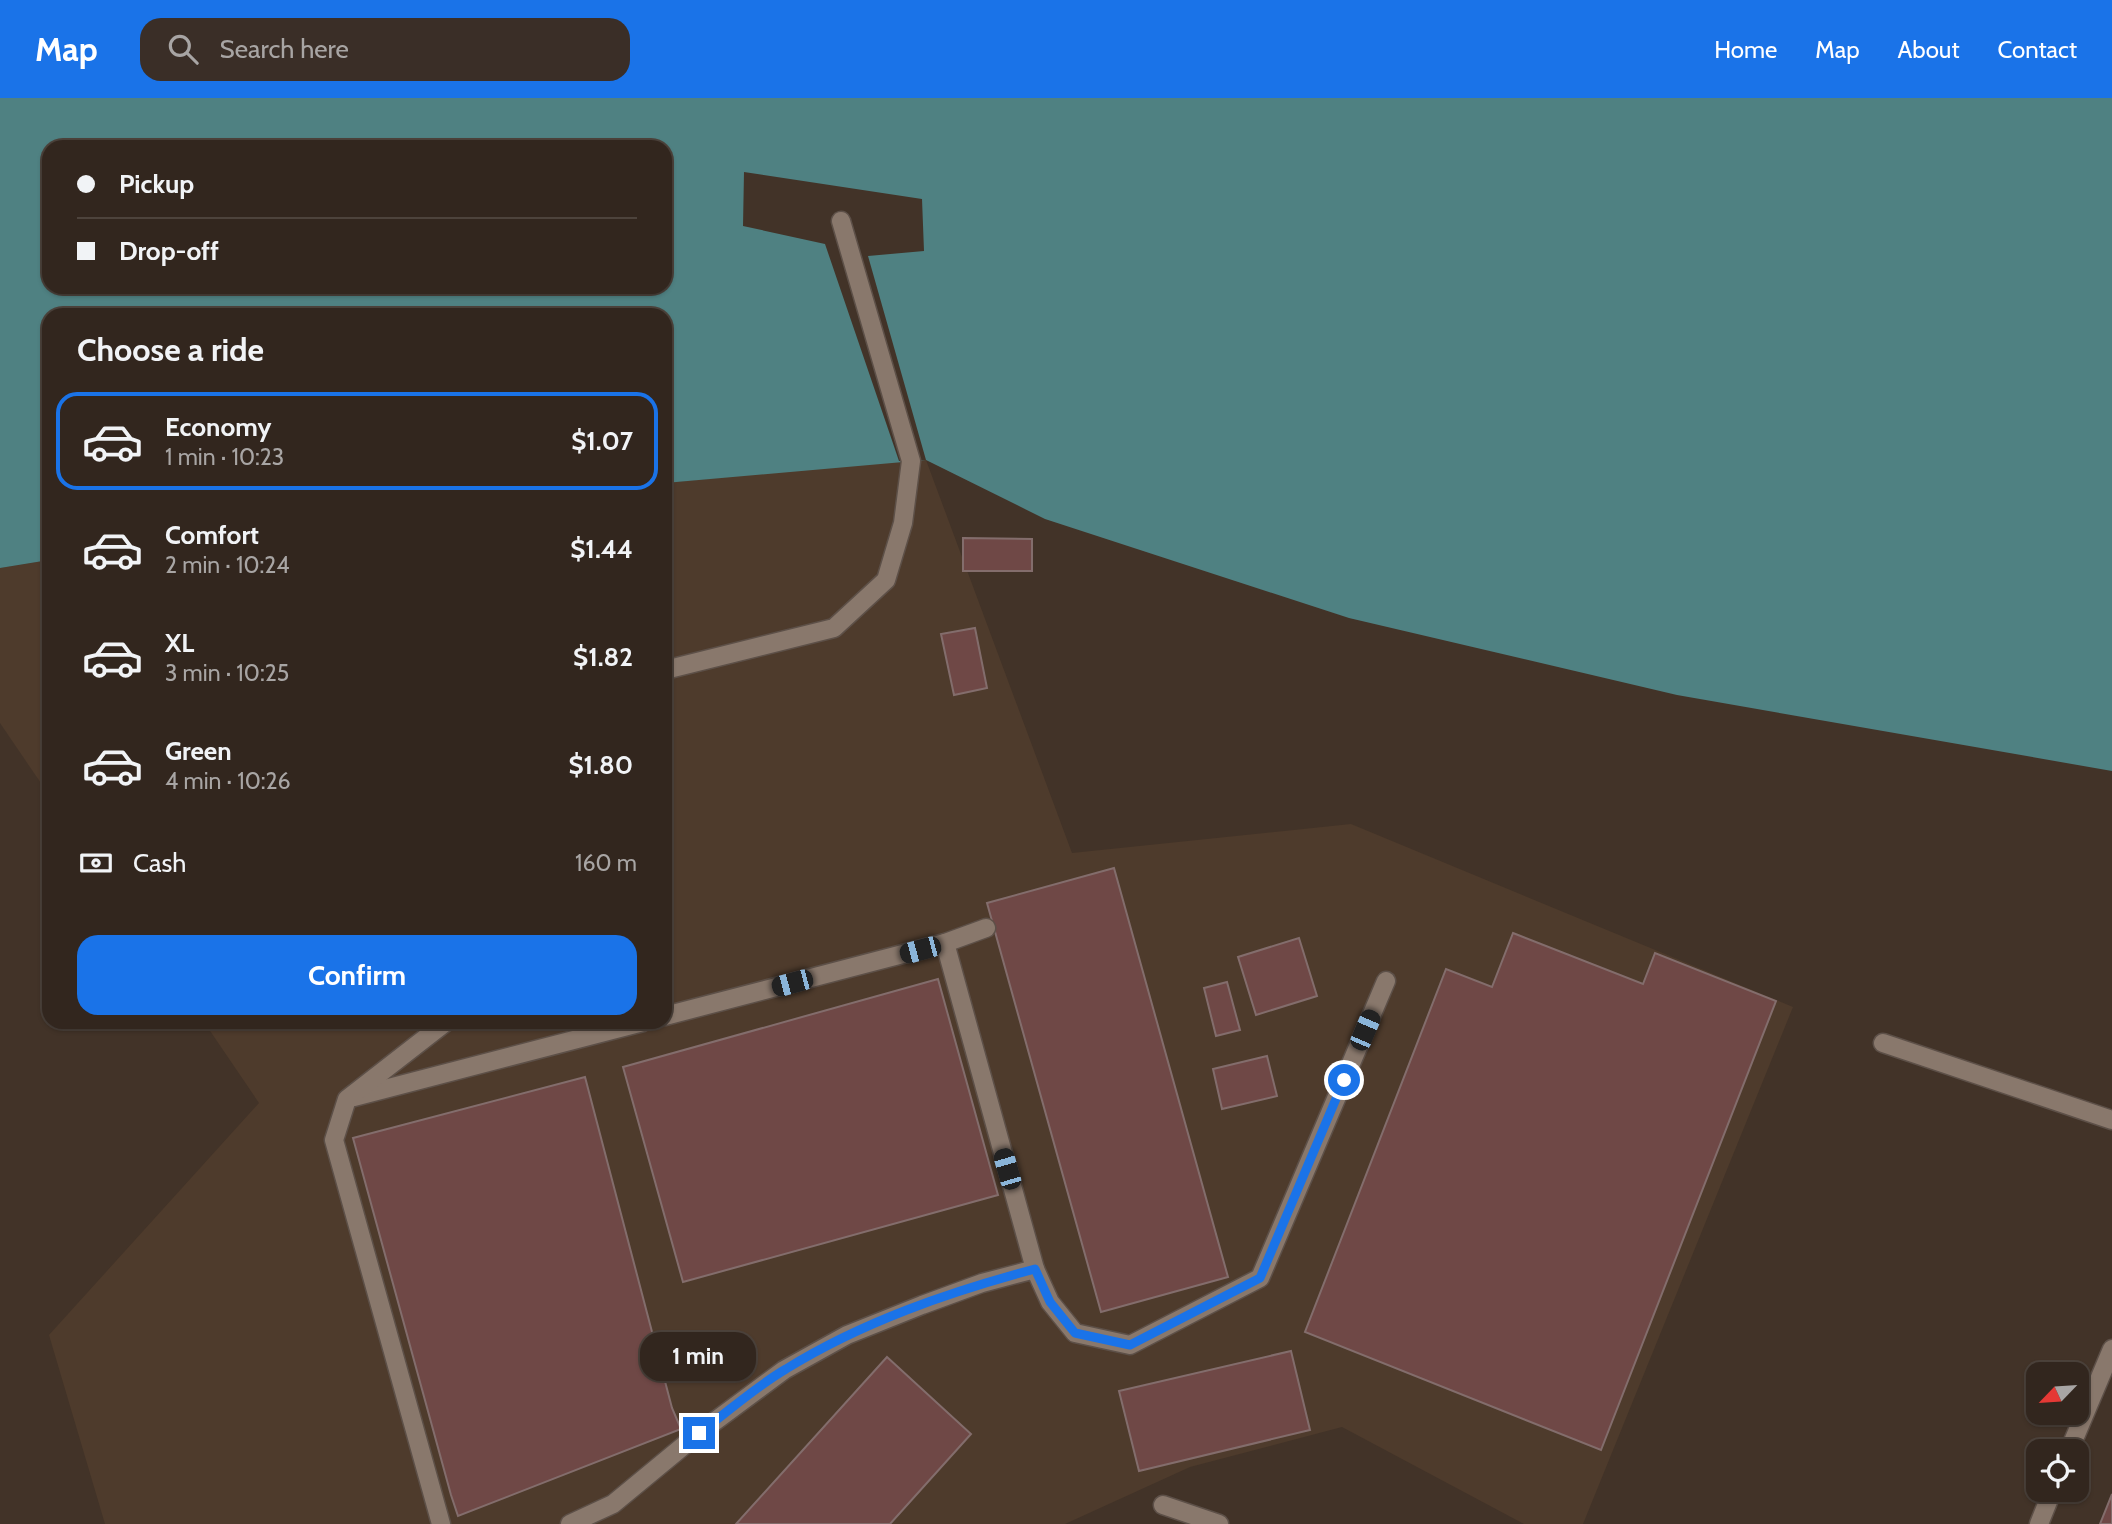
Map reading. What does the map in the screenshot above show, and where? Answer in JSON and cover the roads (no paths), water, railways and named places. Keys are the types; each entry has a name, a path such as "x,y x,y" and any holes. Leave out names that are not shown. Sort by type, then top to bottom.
{"lane":[{"path":"672,668 834,628 886,580 903,523 911,461 841,221"},
{"path":"672,1014 945,943 986,928"},
{"path":"945,943 1035,1269 1050,1302 1075,1333 1130,1345 1260,1278 1385,981"},
{"path":"437,1029 347,1099 334,1140 441,1524"},
{"path":"347,1099 616,1029"},
{"path":"1882,1044 2112,1120"},
{"path":"570,1524 613,1504 699,1433 784,1370 805,1358 847,1335 922,1305 982,1283 1035,1269"},
{"path":"2074,1439 2112,1349"},
{"path":"2039,1524 2048,1502"},
{"path":"1163,1505 1219,1524"}],"water":[{"path":"0,98 2112,98 2112,771 1677,695 1349,618 1045,519 926,460 672,482 672,308 42,308 42,561 0,568"}]}
